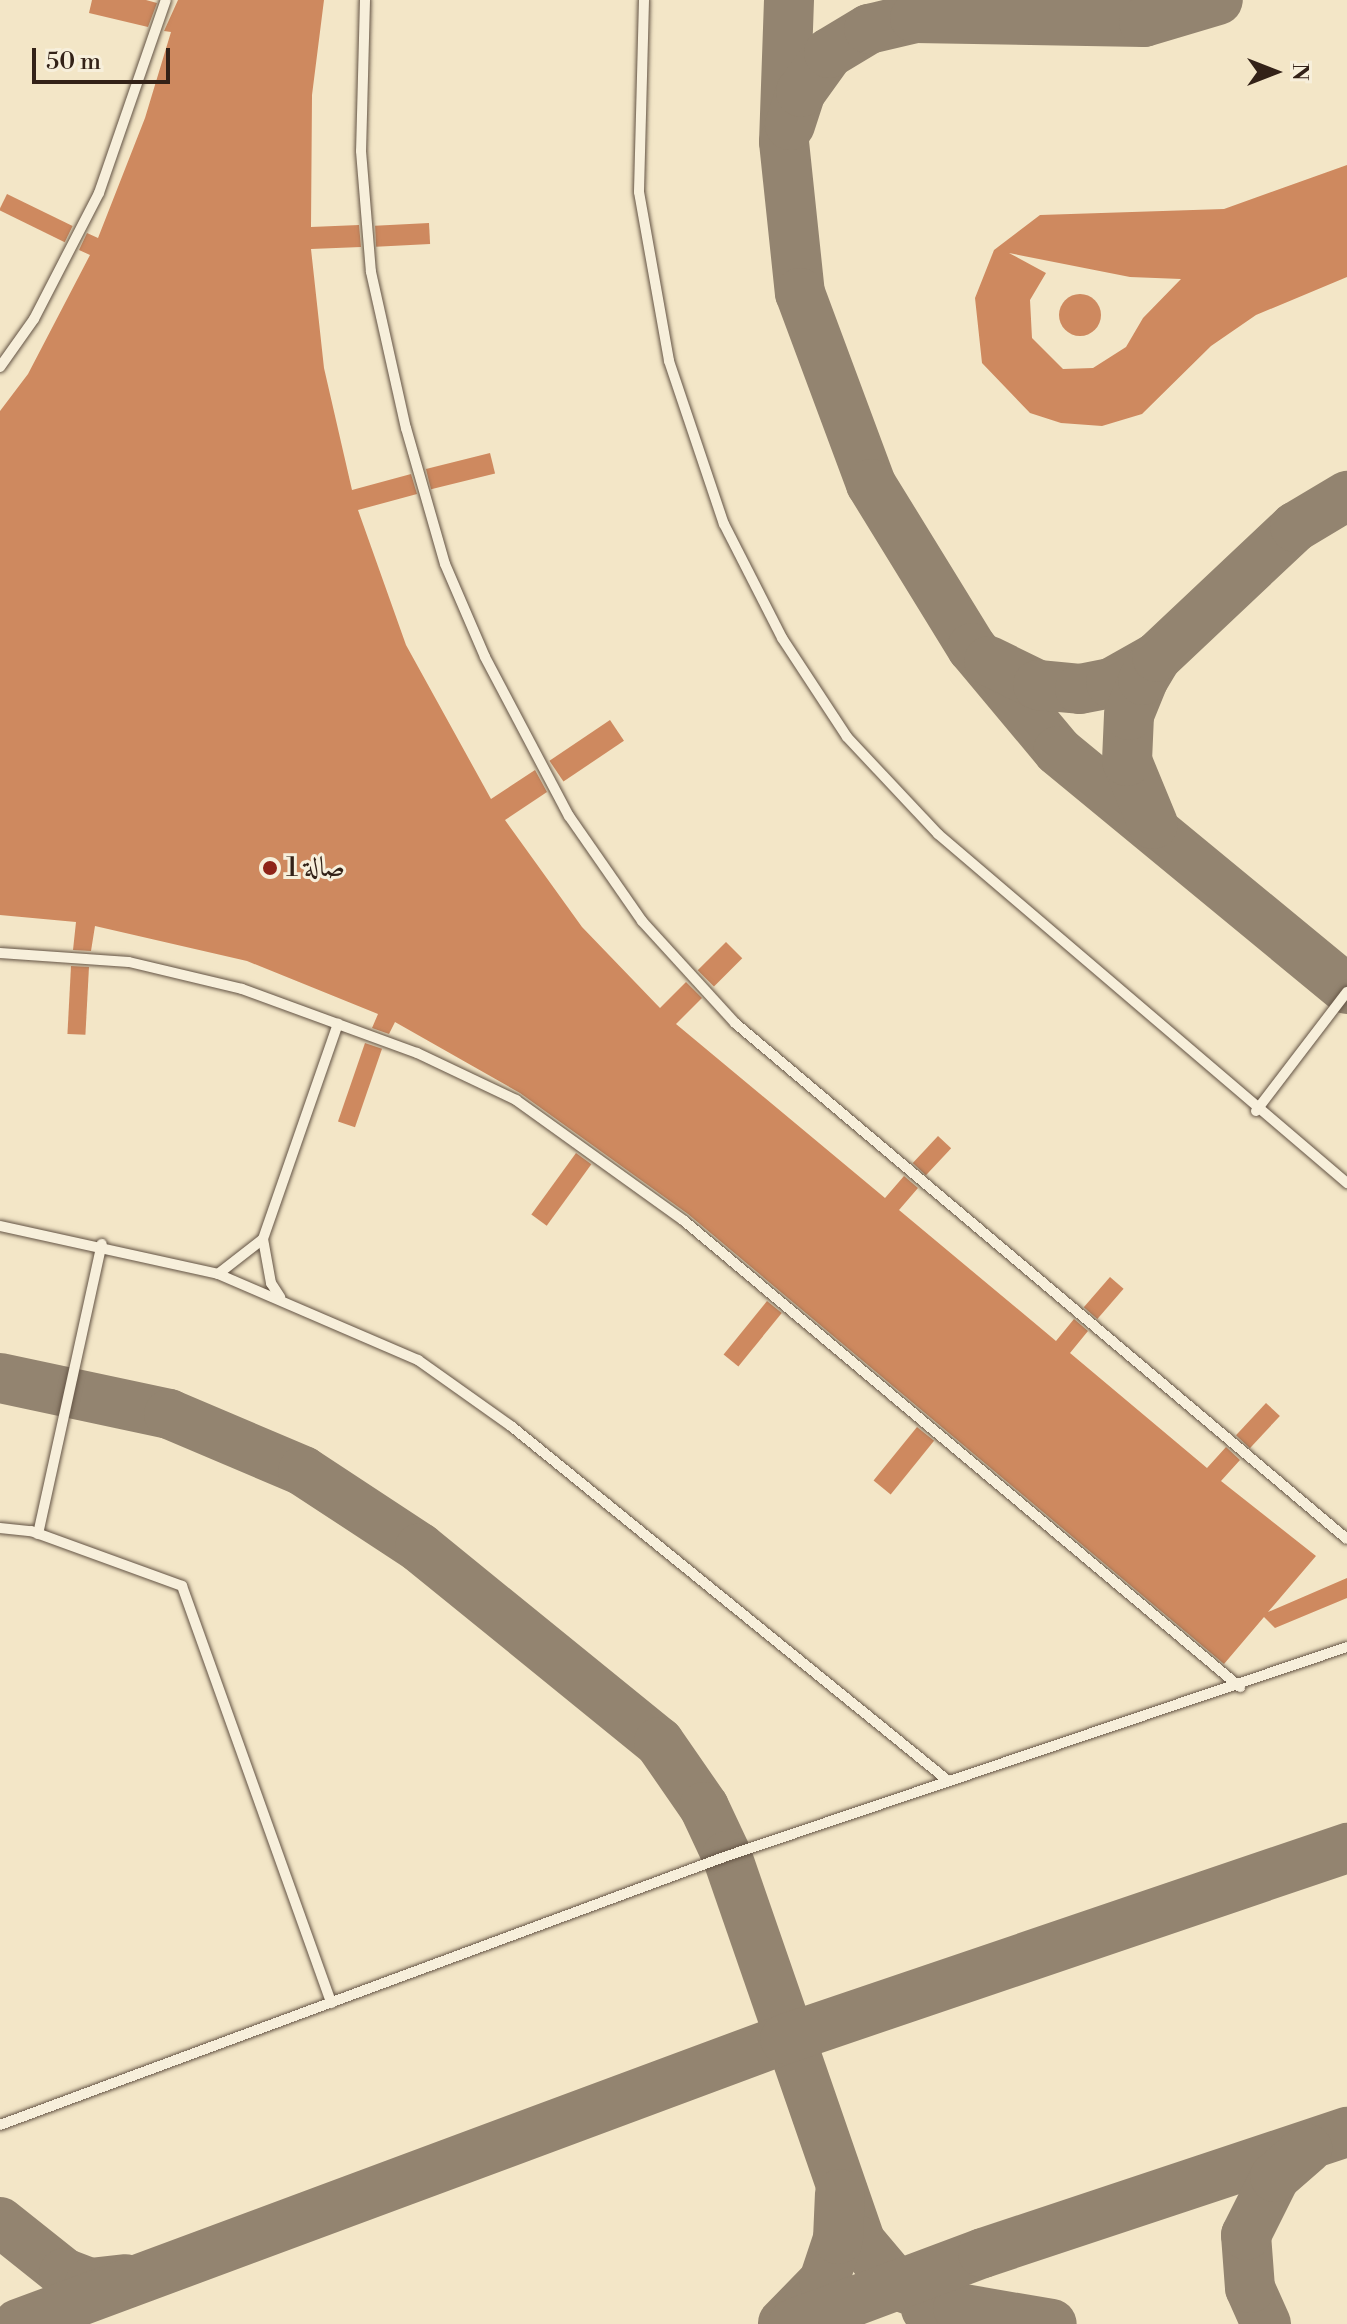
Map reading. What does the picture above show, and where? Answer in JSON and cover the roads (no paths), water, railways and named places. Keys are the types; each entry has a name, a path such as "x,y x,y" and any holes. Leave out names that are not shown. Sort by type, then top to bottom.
{"lane":[{"path":"0,367 34,319 99,193 166,0"},
{"path":"365,0 361,151 371,272 406,428 445,564 485,657 569,816 642,921 735,1023 1347,1539"},
{"path":"644,0 639,192 669,361 724,524 782,638 847,737 938,834 1256,1111 1347,1183"},
{"path":"0,953 129,962 242,989 338,1024 516,1100 683,1220 1240,1687"},
{"path":"1256,1111 1347,992"},
{"path":"281,1298 271,1283 263,1239 338,1024"},
{"path":"0,1226 102,1244 218,1274 281,1298 418,1360 511,1426 946,1779"},
{"path":"218,1274 263,1239"},
{"path":"38,1534 102,1244"},
{"path":"0,1528 38,1534 182,1586 331,2003"},
{"path":"0,2125 946,1779 1240,1687 1347,1647"}],"place":[{"name":"صالة 1","path":"270,868"}]}
